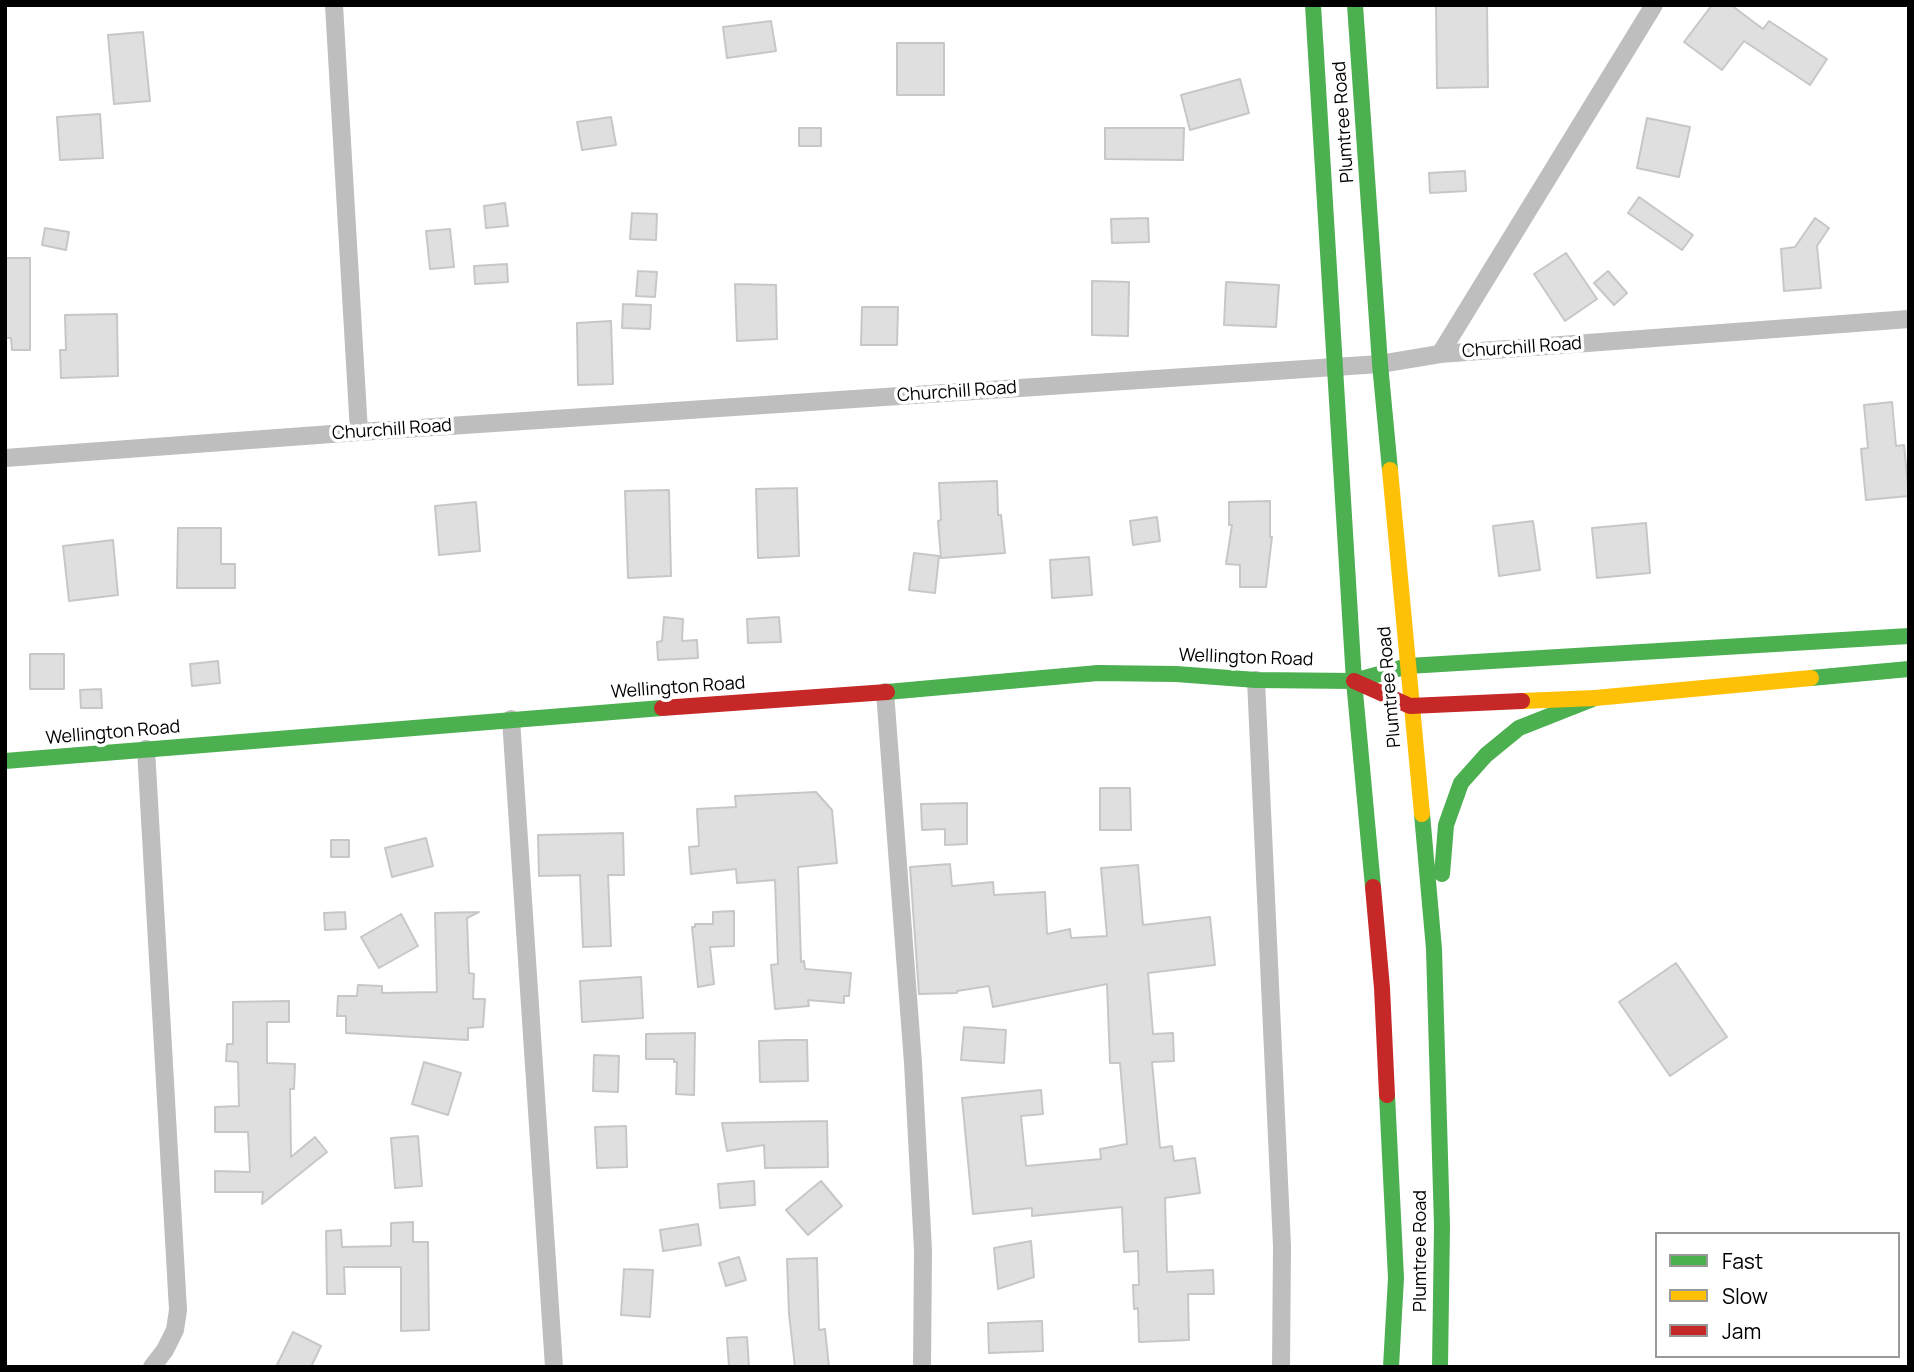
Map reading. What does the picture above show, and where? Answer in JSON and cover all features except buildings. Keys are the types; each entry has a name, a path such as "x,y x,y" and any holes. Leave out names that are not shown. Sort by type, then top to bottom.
{"main road":[{"name":"Plumtree Road","path":"1313,5 1354,681 1382,988 1396,1278 1391,1367"},
{"name":"Plumtree Road","path":"1355,5 1380,364 1434,949 1442,1226 1440,1367"},
{"path":"1354,681 1408,666 1909,636"},
{"path":"1354,681 1410,706 1595,698 1909,669"},
{"name":"Wellington Road","path":"5,761 1098,673 1354,681"},
{"path":"1434,949 1446,825 1461,783 1486,755 1519,729 1595,698"}],"street":[{"path":"334,5 359,432"},
{"path":"1440,354 1654,5"},
{"name":"Churchill Road","path":"5,458 1380,364 1440,354 1909,319"},
{"path":"1256,680 1282,1246 1281,1367"},
{"path":"885,692 913,1063 923,1250 922,1367"},
{"path":"511,719 554,1367"},
{"path":"146,749 178,1310 175,1330 152,1367"}],"traffic: fast":[{"path":"1313,5 1354,681 1373,887"},
{"path":"1355,5 1390,470"},
{"path":"1354,681 1408,666 1909,636"},
{"path":"1811,678 1909,669"},
{"path":"887,692 1098,673 1354,681"},
{"path":"1442,874 1446,825 1461,783 1486,755 1519,728 1595,698"},
{"path":"5,761 662,708"},
{"path":"1422,814 1434,949 1442,1226 1440,1367"},
{"path":"1387,1095 1396,1278 1391,1367"}],"traffic: slow":[{"path":"1390,470 1422,814"},
{"path":"1522,701 1595,698 1811,678"}],"traffic: jam":[{"path":"1354,681 1410,706 1522,701"},
{"path":"662,708 887,692"},
{"path":"1373,887 1382,988 1387,1095"}]}
